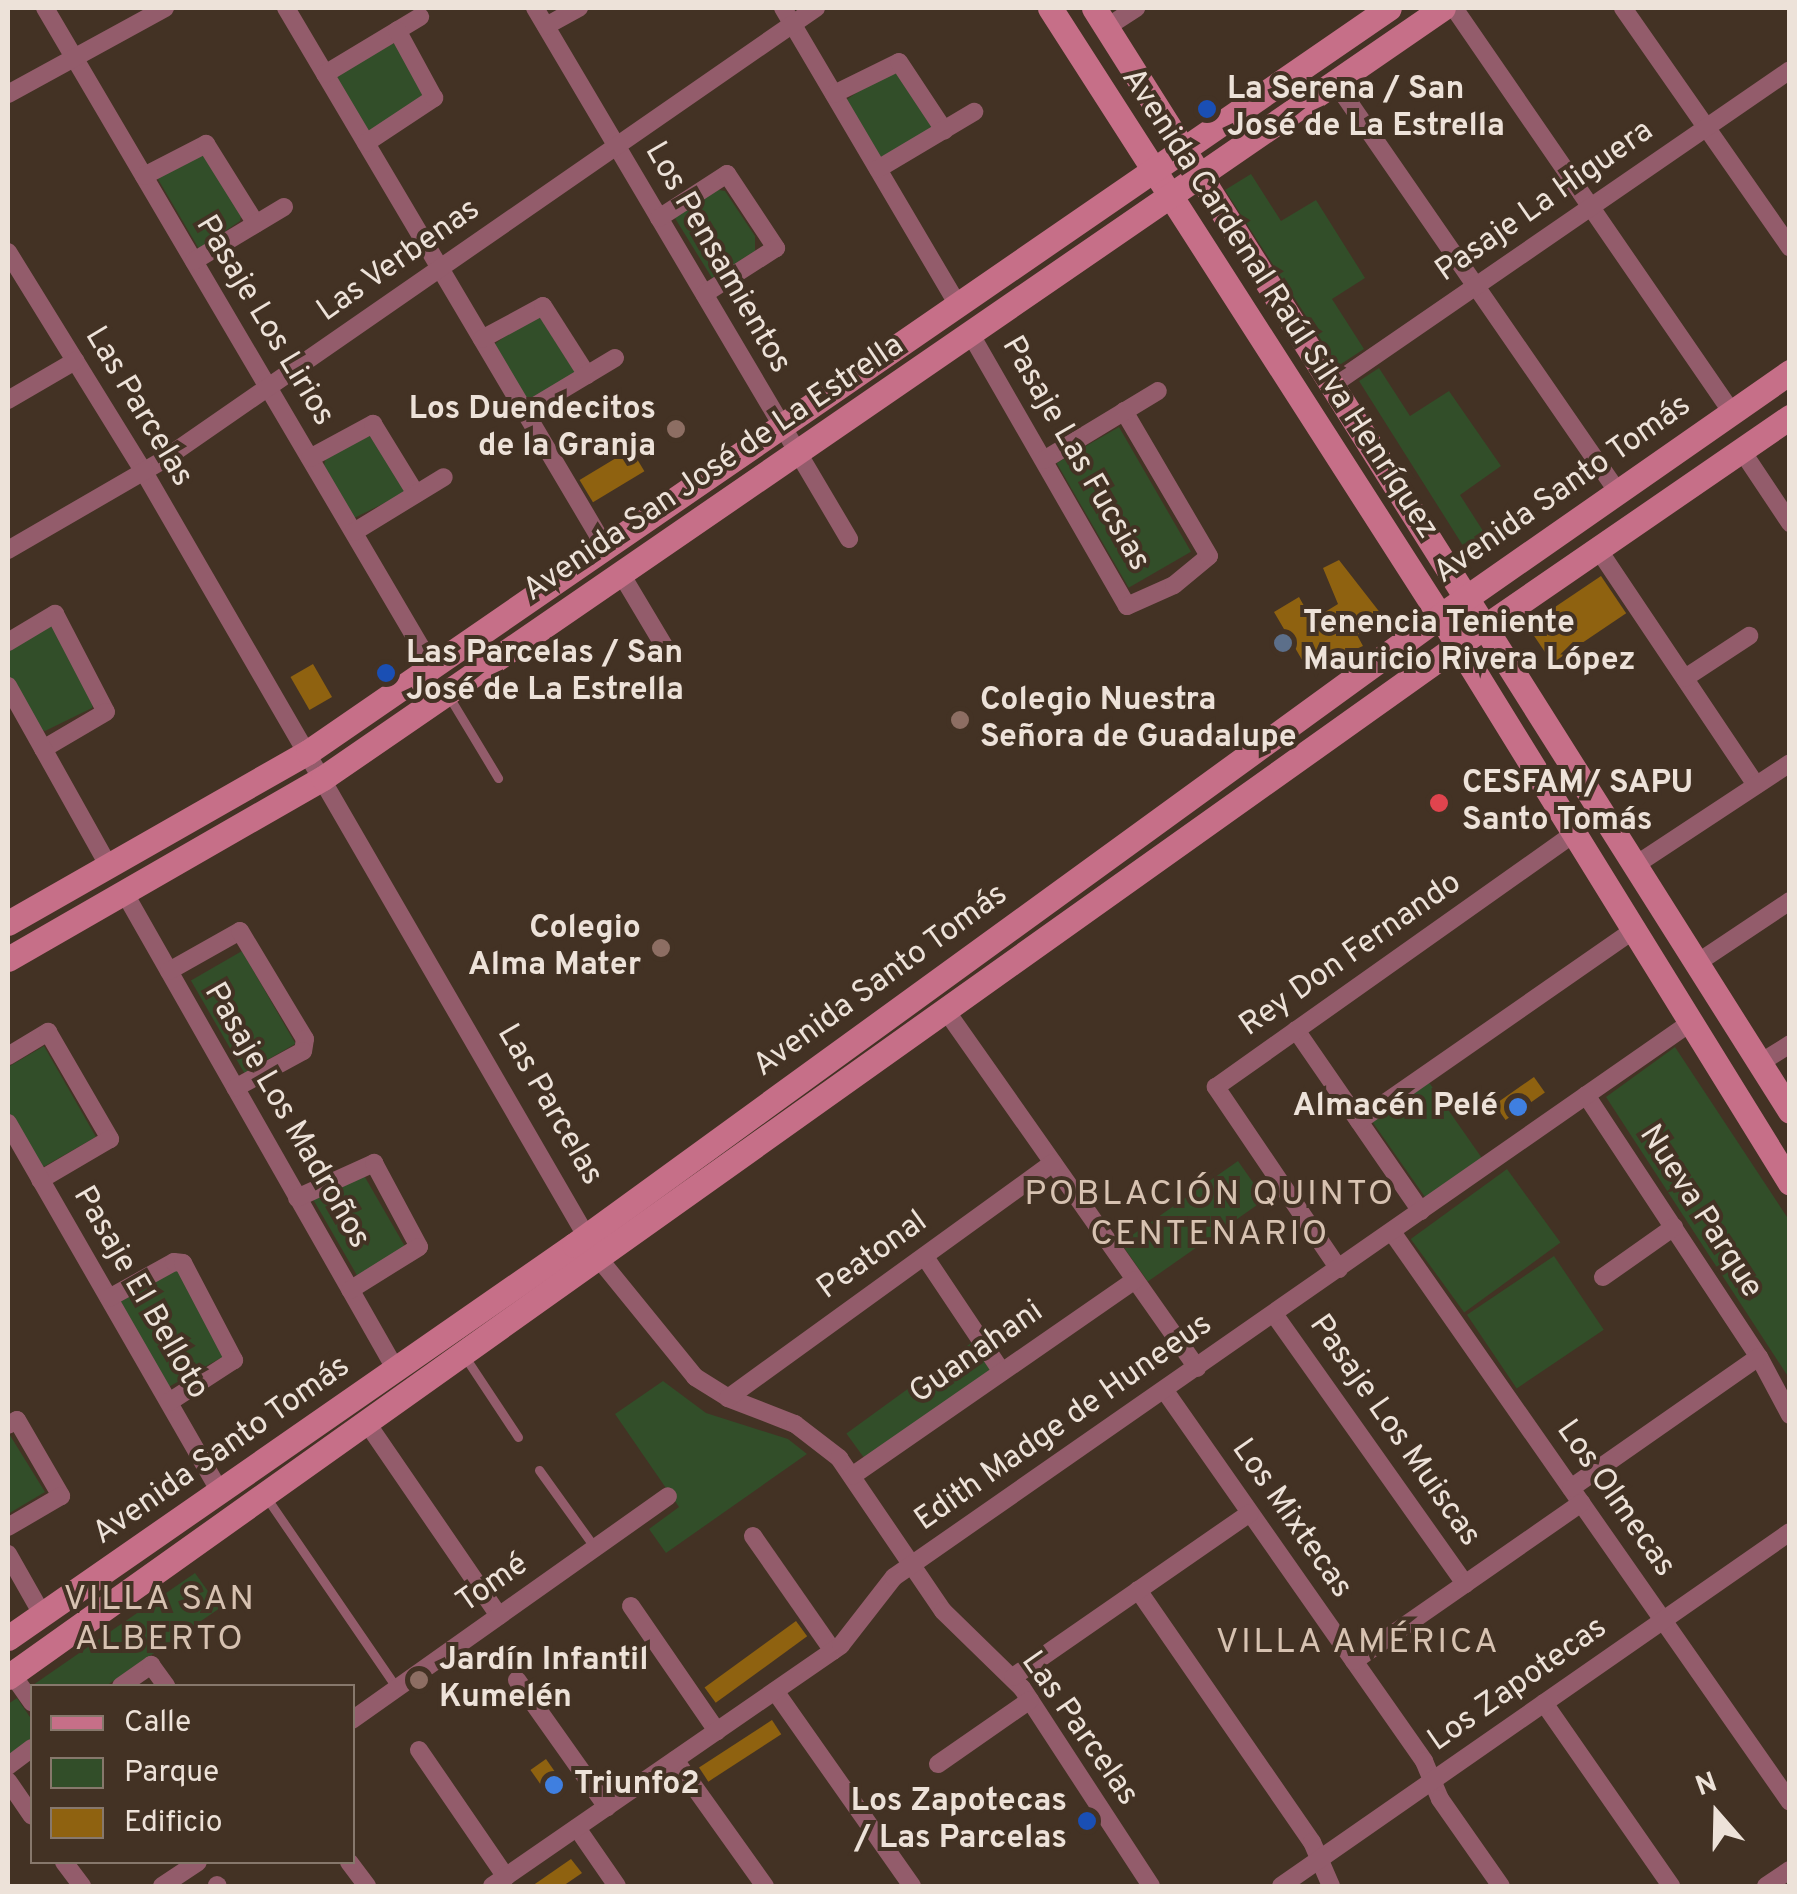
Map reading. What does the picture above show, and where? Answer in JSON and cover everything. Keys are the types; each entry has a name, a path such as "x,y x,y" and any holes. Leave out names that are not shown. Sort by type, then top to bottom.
{"main road":[{"name":"Avenida Cardenal Raúl Silva Henríquez","path":"1050,8 1450,632 1630,933 1790,1184"},
{"name":"Avenida San José de La Estrella","path":"8,923 308,752 1152,167 1389,8"},
{"name":"Avenida San José de La Estrella","path":"8,959 323,778 1442,8"},
{"name":"Avenida Cardenal Raúl Silva Henríquez","path":"1100,18 1480,612 1790,1110"},
{"name":"Avenida Santo Tomás","path":"10,1675 369,1426 947,1012 1480,612 1617,491 1790,372"},
{"name":"Avenida Santo Tomás","path":"8,1638 1450,632 1598,549 1790,417"}],"street":[{"name":"Pasaje Los Lirios","path":"45,8 432,666"},
{"path":"8,94 166,8"},
{"path":"286,8 605,546"},
{"name":"Los Pensamientos","path":"534,8 849,539"},
{"path":"546,26 579,8"},
{"name":"Las Verbenas","path":"8,550 144,472 617,147 788,16 816,8"},
{"path":"1100,18 1136,8"},
{"path":"1454,8 1732,412"},
{"path":"1623,8 1790,247"},
{"path":"788,16 957,304"},
{"path":"325,74 420,17"},
{"path":"366,142 434,98 397,30"},
{"path":"834,94 899,62 944,130"},
{"name":"Pasaje La Higuera","path":"1335,383 1790,70"},
{"path":"1335,82 1617,491"},
{"path":"878,169 974,112"},
{"path":"144,176 206,144 256,224"},
{"path":"659,218 728,174 776,248 704,294"},
{"path":"194,262 284,207"},
{"name":"Las Parcelas","path":"9,257 144,472 590,1234 600,1260 668,1349 728,1398 809,1432 852,1476 954,1625 1013,1677 1030,1700 1151,1886"},
{"path":"482,338 544,306 587,375"},
{"name":"Pasaje Las Fucsias","path":"970,333 1127,606 1174,585 1210,556 1124,411"},
{"path":"526,412 615,358"},
{"path":"8,400 75,361"},
{"path":"1044,460 1158,391"},
{"path":"310,458 372,424 416,494"},
{"path":"1742,450 1790,523"},
{"path":"354,532 444,477"},
{"path":"1598,549 1756,784"},
{"path":"620,572 670,656"},
{"path":"8,642 55,614 106,712 43,749"},
{"path":"1685,678 1748,636"},
{"path":"8,686 108,866"},
{"path":"1637,864 1790,763"},
{"name":"Rey Don Fernando","path":"1339,1269 1216,1089 1571,836"},
{"name":"Pasaje Los Madroños","path":"124,892 396,1370"},
{"path":"1697,963 1790,901"},
{"path":"169,972 240,931 305,1039 303,1051 235,1088"},
{"path":"1359,1121 1630,933"},
{"path":"947,1012 1197,1368"},
{"name":"Edith Madge de Huneeus","path":"499,1882 833,1651 882,1588 911,1566 1687,1025"},
{"path":"1296,1030 1421,1211"},
{"path":"8,1056 48,1032 110,1140 40,1180"},
{"path":"1760,1064 1790,1044"},
{"name":"Nueva Parque","path":"1586,1096 1759,1357 1790,1415"},
{"name":"Pasaje El Belloto","path":"8,1123 221,1492"},
{"name":"Peatonal","path":"728,1398 1053,1162"},
{"path":"297,1198 374,1163 419,1246 350,1290"},
{"path":"1603,1277 1674,1226"},
{"name":"Los Olmecas","path":"1392,1232 1787,1792"},
{"path":"924,1256 1002,1372"},
{"path":"109,1298 174,1262 183,1263 234,1360 169,1402"},
{"name":"Guanahani","path":"852,1476 1135,1280"},
{"name":"Pasaje Los Muiscas","path":"1274,1314 1465,1584"},
{"path":"1354,1661 1465,1584 1759,1357"},
{"name":"Los Mixtecas","path":"1164,1391 1354,1661 1501,1886"},
{"path":"8,1425 17,1420 61,1496 8,1527"},
{"path":"369,1426 499,1616"},
{"name":"Tomé","path":"355,1718 668,1496"},
{"path":"1013,1677 1250,1512"},
{"name":"Los Zapotecas","path":"1281,1886 1790,1532"},
{"path":"753,1536 833,1651"},
{"path":"8,1554 42,1614"},
{"path":"1138,1590 1318,1861 1330,1886"},
{"path":"630,1606 717,1731"},
{"path":"124,1684 151,1666 164,1684"},
{"path":"10,1675 30,1700"},
{"path":"517,1680 607,1807"},
{"path":"775,1691 912,1886"},
{"path":"938,1764 1030,1700"},
{"path":"1544,1704 1672,1886"},
{"path":"8,1766 30,1750"},
{"path":"420,1750 499,1882"},
{"path":"675,1760 765,1886"},
{"path":"8,1781 30,1813"},
{"path":"577,1828 618,1886"},
{"path":"66,1864 82,1886"},
{"path":"162,1886 189,1864"},
{"path":"350,1864 367,1886"},
{"path":"1766,1886 1790,1870"}],"lane":[{"path":"447,692 498,778"},
{"path":"465,1356 518,1438"},
{"path":"540,1470 595,1548"},
{"path":"266,1497 397,1688"}],"green space":[{"path":"386,42 402,45 428,91 423,104 370,136 336,77"},
{"path":"894,67 934,122 932,132 881,158 846,100"},
{"path":"201,149 242,212 240,221 199,249 155,174"},
{"path":"1251,174 1281,221 1316,200 1365,278 1332,299 1364,349 1338,366 1225,190"},
{"path":"713,189 725,191 755,236 755,251 712,278 673,215"},
{"path":"539,311 577,366 576,375 533,401 523,399 492,346"},
{"path":"1379,368 1410,416 1449,391 1501,466 1460,495 1494,548 1472,560 1359,381"},
{"path":"1119,427 1191,552 1129,588 1057,463"},
{"path":"366,431 405,479 403,494 354,518 324,466 326,455"},
{"path":"50,622 96,692 92,708 45,731 35,727 8,679 8,646"},
{"path":"242,951 296,1044 244,1073 191,980"},
{"path":"44,1046 96,1137 38,1170 8,1116 8,1067"},
{"path":"1675,1047 1789,1220 1789,1378 1606,1097"},
{"path":"1428,1081 1484,1160 1427,1200 1371,1121"},
{"path":"1238,1161 1265,1200 1148,1282 1121,1243"},
{"path":"1507,1169 1560,1243 1464,1313 1411,1239"},
{"path":"362,1172 407,1250 359,1278 314,1200"},
{"path":"1554,1256 1604,1330 1517,1388 1467,1315"},
{"path":"179,1269 227,1355 164,1389 117,1303"},
{"path":"971,1343 992,1372 868,1463 846,1434"},
{"path":"663,1381 706,1413 788,1439 807,1454 666,1553 649,1529 679,1507 615,1414"},
{"path":"8,1432 45,1492 8,1514"},
{"path":"195,1573 220,1608 109,1684 34,1684"},
{"path":"17,1698 30,1717 30,1740 8,1756 8,1704"}],"building":[{"path":"631,449 644,471 593,502 580,480"},
{"path":"1339,560 1385,619 1357,635 1363,646 1308,670 1274,612 1299,597 1312,620 1338,604 1323,568"},
{"path":"1601,576 1626,613 1552,663 1527,626"},
{"path":"313,664 332,697 309,710 290,677"},
{"path":"1534,1077 1545,1093 1506,1120 1495,1105"},
{"path":"796,1621 807,1636 716,1703 705,1687"},
{"path":"772,1720 781,1734 708,1782 699,1767"},
{"path":"546,1759 565,1786 549,1797 530,1770"},
{"path":"571,1859 582,1873 563,1886 532,1886"}],"place":[{"name":"La Serena / San José de La Estrella","path":"1207,109"},
{"name":"Los Duendecitos de la Granja","path":"676,429"},
{"name":"Tenencia Teniente Mauricio Rivera López","path":"1283,643"},
{"name":"Las Parcelas / San José de La Estrella","path":"386,673"},
{"name":"Colegio Nuestra Señora de Guadalupe","path":"960,720"},
{"name":"CESFAM/ SAPU Santo Tomás","path":"1439,803"},
{"name":"Colegio Alma Mater","path":"661,948"},
{"name":"Almacén Pelé","path":"1518,1107"},
{"name":"Jardín Infantil Kumelén","path":"419,1680"},
{"name":"Triunfo2","path":"554,1785"},
{"name":"Los Zapotecas / Las Parcelas","path":"1087,1821"}],"district":[{"name":"POBLACIÓN QUINTO CENTENARIO","path":"1210,1215"},
{"name":"VILLA SAN ALBERTO","path":"160,1620"},
{"name":"VILLA AMÉRICA","path":"1358,1643"}]}
